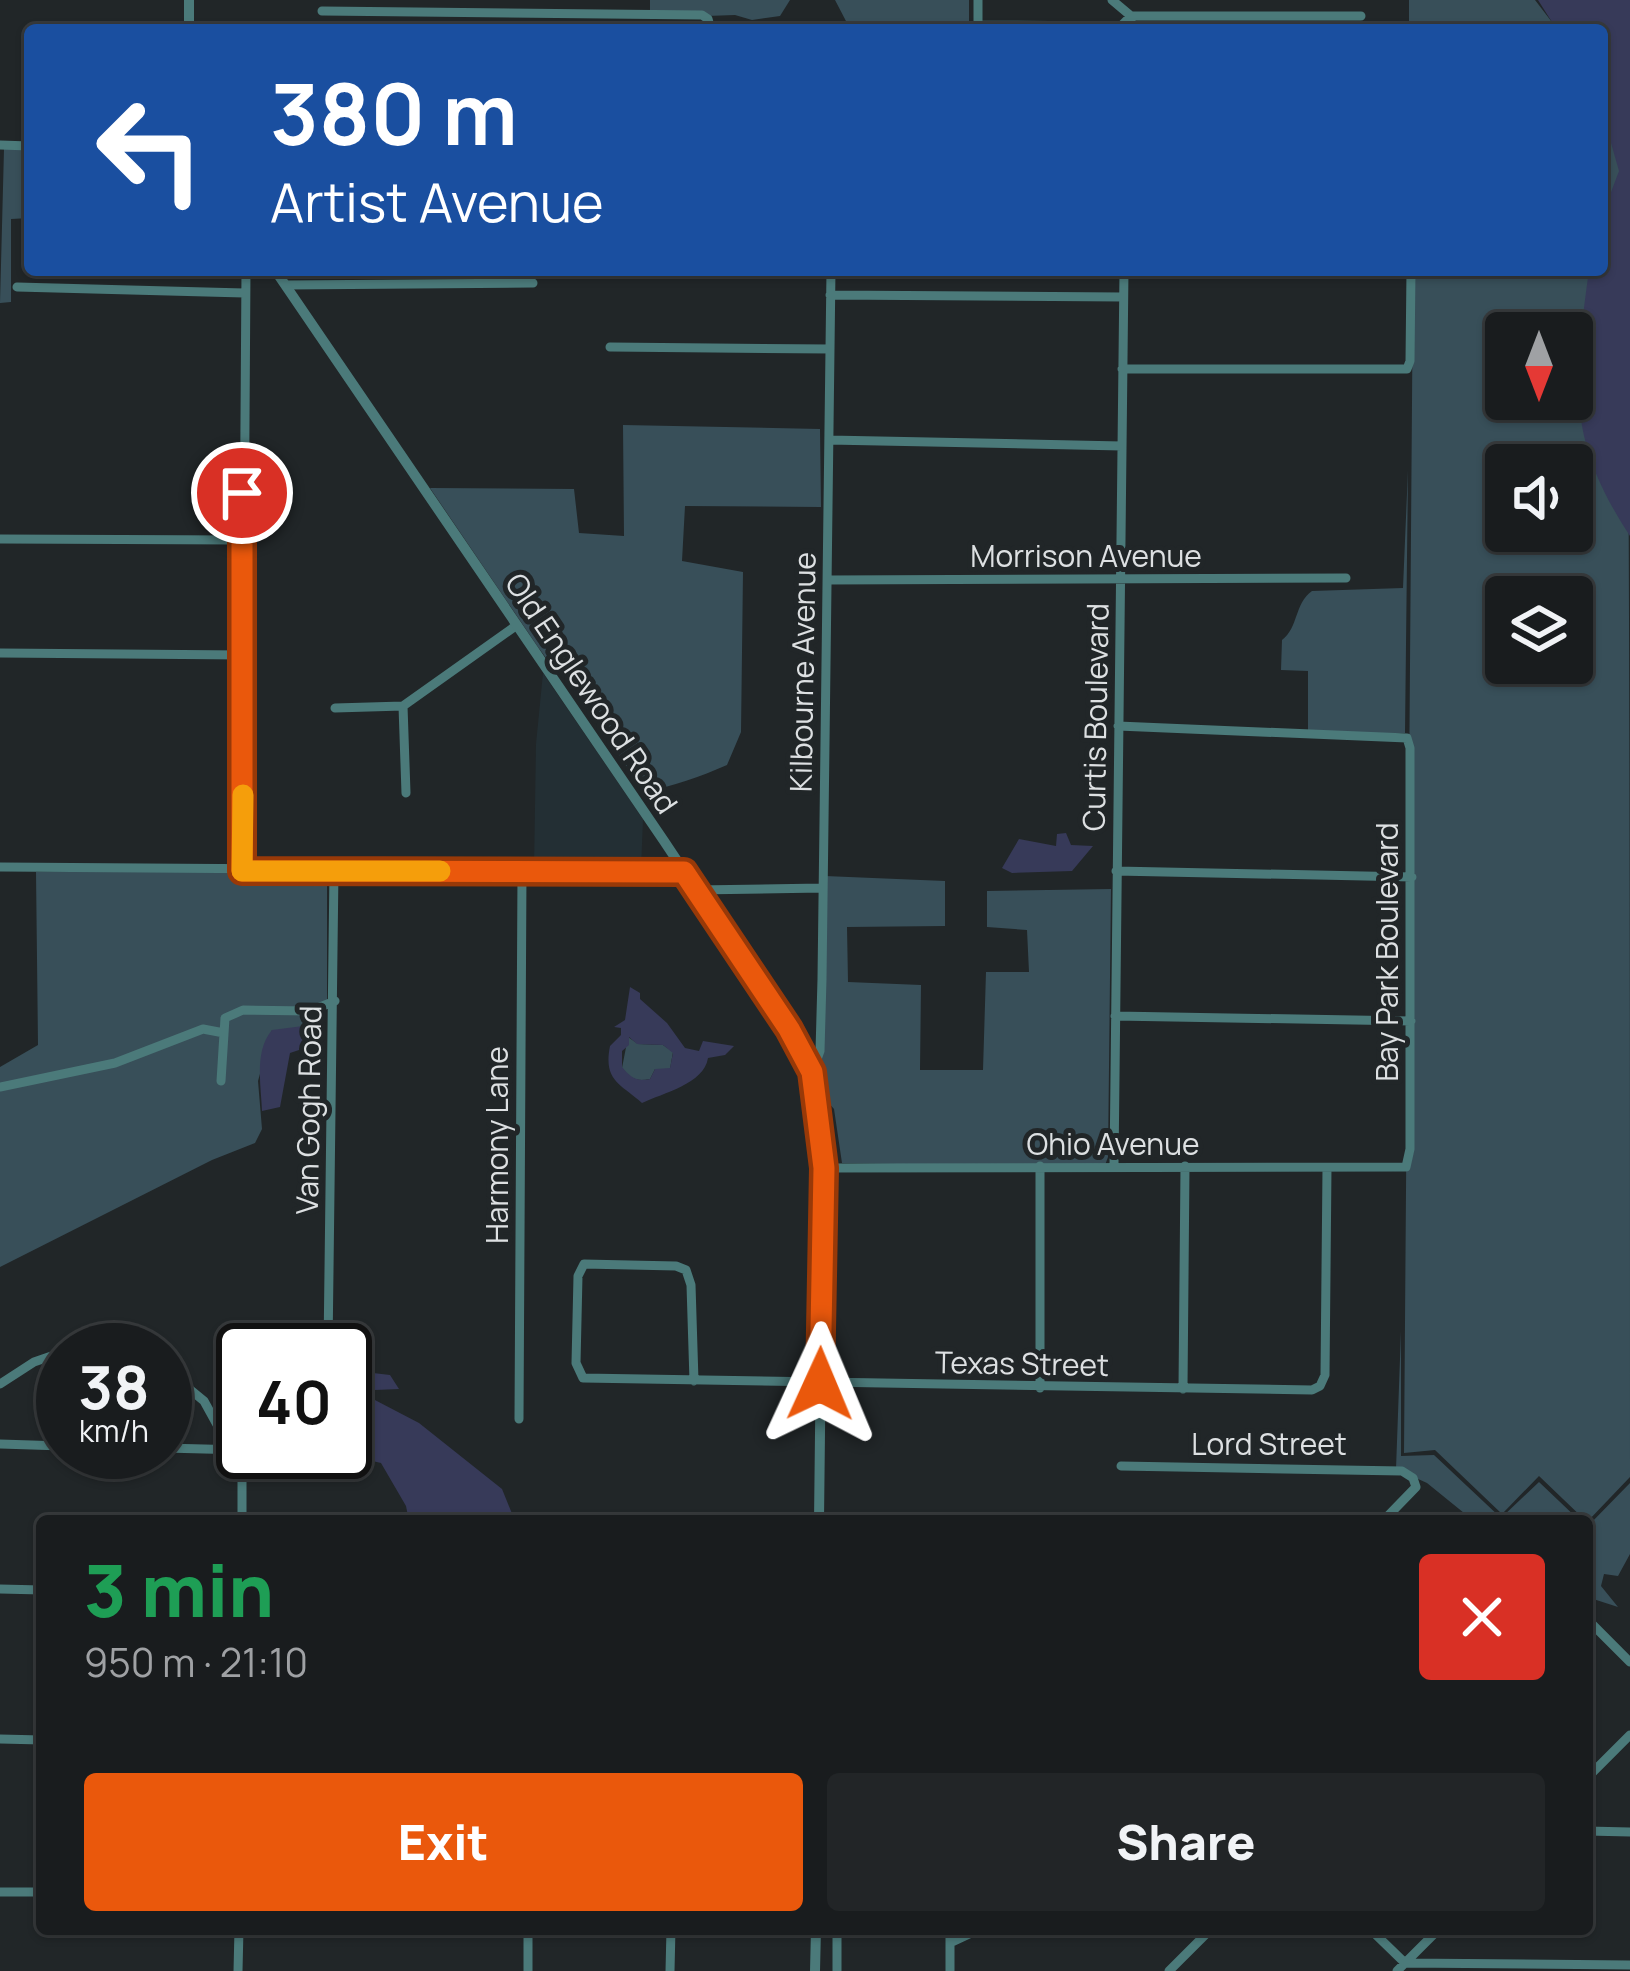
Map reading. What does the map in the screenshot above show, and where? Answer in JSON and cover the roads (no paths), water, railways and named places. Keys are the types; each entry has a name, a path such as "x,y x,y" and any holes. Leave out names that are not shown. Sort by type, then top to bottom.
{"street":[{"path":"1112,0 1131,16 1360,16"},
{"path":"322,11 702,15 709,24"},
{"path":"450,14 450,24"},
{"path":"1123,24 1131,16"},
{"path":"1131,16 1131,24"},
{"path":"242,871 245,276"},
{"name":"Old Englewood Road","path":"279,276 684,872 789,1029 812,1072 824,1168 820,1515"},
{"name":"Kilbourne Avenue","path":"812,1072 820,1051 831,276"},
{"name":"Curtis Boulevard","path":"1114,1166 1124,276"},
{"path":"1122,369 1407,369 1411,276"},
{"path":"286,285 533,283"},
{"path":"16,287 244,292"},
{"path":"830,295 1123,297"},
{"path":"610,346 830,350"},
{"path":"829,440 1122,446"},
{"path":"0,539 241,540"},
{"name":"Morrison Avenue","path":"827,580 1346,578"},
{"path":"335,707 403,706 517,625"},
{"path":"0,653 243,655"},
{"path":"403,706 406,793"},
{"name":"Bay Park Boulevard","path":"1118,726 1402,735 1410,748 1412,877 1410,1149 1403,1170"},
{"path":"0,867 684,872"},
{"name":"Van Gogh Road","path":"328,1323 334,871"},
{"path":"1116,871 1412,877"},
{"name":"Harmony Lane","path":"519,1419 521,872"},
{"path":"696,890 822,888"},
{"path":"221,1081 225,1018 243,1010 297,1013 334,1001"},
{"path":"1114,1016 1411,1021"},
{"path":"0,1087 115,1063 203,1029 224,1033"},
{"path":"1040,1166 1040,1388"},
{"path":"1184,1389 1185,1166"},
{"name":"Ohio Avenue","path":"824,1168 1403,1170"},
{"name":"Texas Street","path":"694,1381 691,1285 686,1270 676,1265 584,1264 578,1276 579,1376 694,1381 820,1384 1312,1390 1325,1375 1327,1168"},
{"path":"0,1384 36,1360"},
{"path":"192,1391 216,1418"},
{"path":"0,1444 36,1445"},
{"name":"Lord Street","path":"1120,1466 1393,1468 1413,1478 1416,1487 1389,1515"},
{"path":"240,1479 242,1515"},
{"path":"0,1589 36,1590"},
{"path":"1593,1625 1630,1662"},
{"path":"1593,1772 1630,1735"},
{"path":"0,1739 36,1740"},
{"path":"1593,1831 1630,1832"},
{"path":"0,1892 36,1892"},
{"path":"238,1935 238,1971"},
{"path":"528,1935 528,1971"},
{"path":"670,1971 671,1935"},
{"path":"815,1971 816,1935"},
{"path":"837,1935 837,1971"},
{"path":"950,1935 950,1971"},
{"path":"950,1943 967,1935"},
{"path":"1169,1971 1205,1935"},
{"path":"1375,1935 1402,1968"},
{"path":"1402,1968 1432,1935"},
{"path":"1402,1968 1630,1965"}],"water":[{"path":"1538,0 1630,0 1630,536 1594,468 1593,444 1587,444 1582,420 1593,420 1593,312 1584,312 1588,276 1608,276 1608,200 1619,171 1608,132 1608,24 1553,24"},
{"path":"1066,833 1071,845 1093,846 1072,871 1012,873 1002,868 1019,839 1056,846 1057,834"},
{"path":"630,987 685,1048 699,1051 703,1041 734,1046 725,1055 708,1058 691,1081 642,1103 616,1080 609,1067 610,1046 621,1035 621,1028 614,1027 625,1020","holes":["629,1037 637,1044 663,1045 673,1053 670,1068 655,1069 650,1079 631,1076 622,1067 622,1051"]},
{"path":"303,1026 307,1036 299,1050 290,1053 280,1107 262,1111 260,1069 266,1038 272,1030"},
{"path":"373,1373 390,1375 399,1389 375,1390 373,1399 419,1423 502,1489 513,1515 408,1515 381,1463 372,1461"}]}
